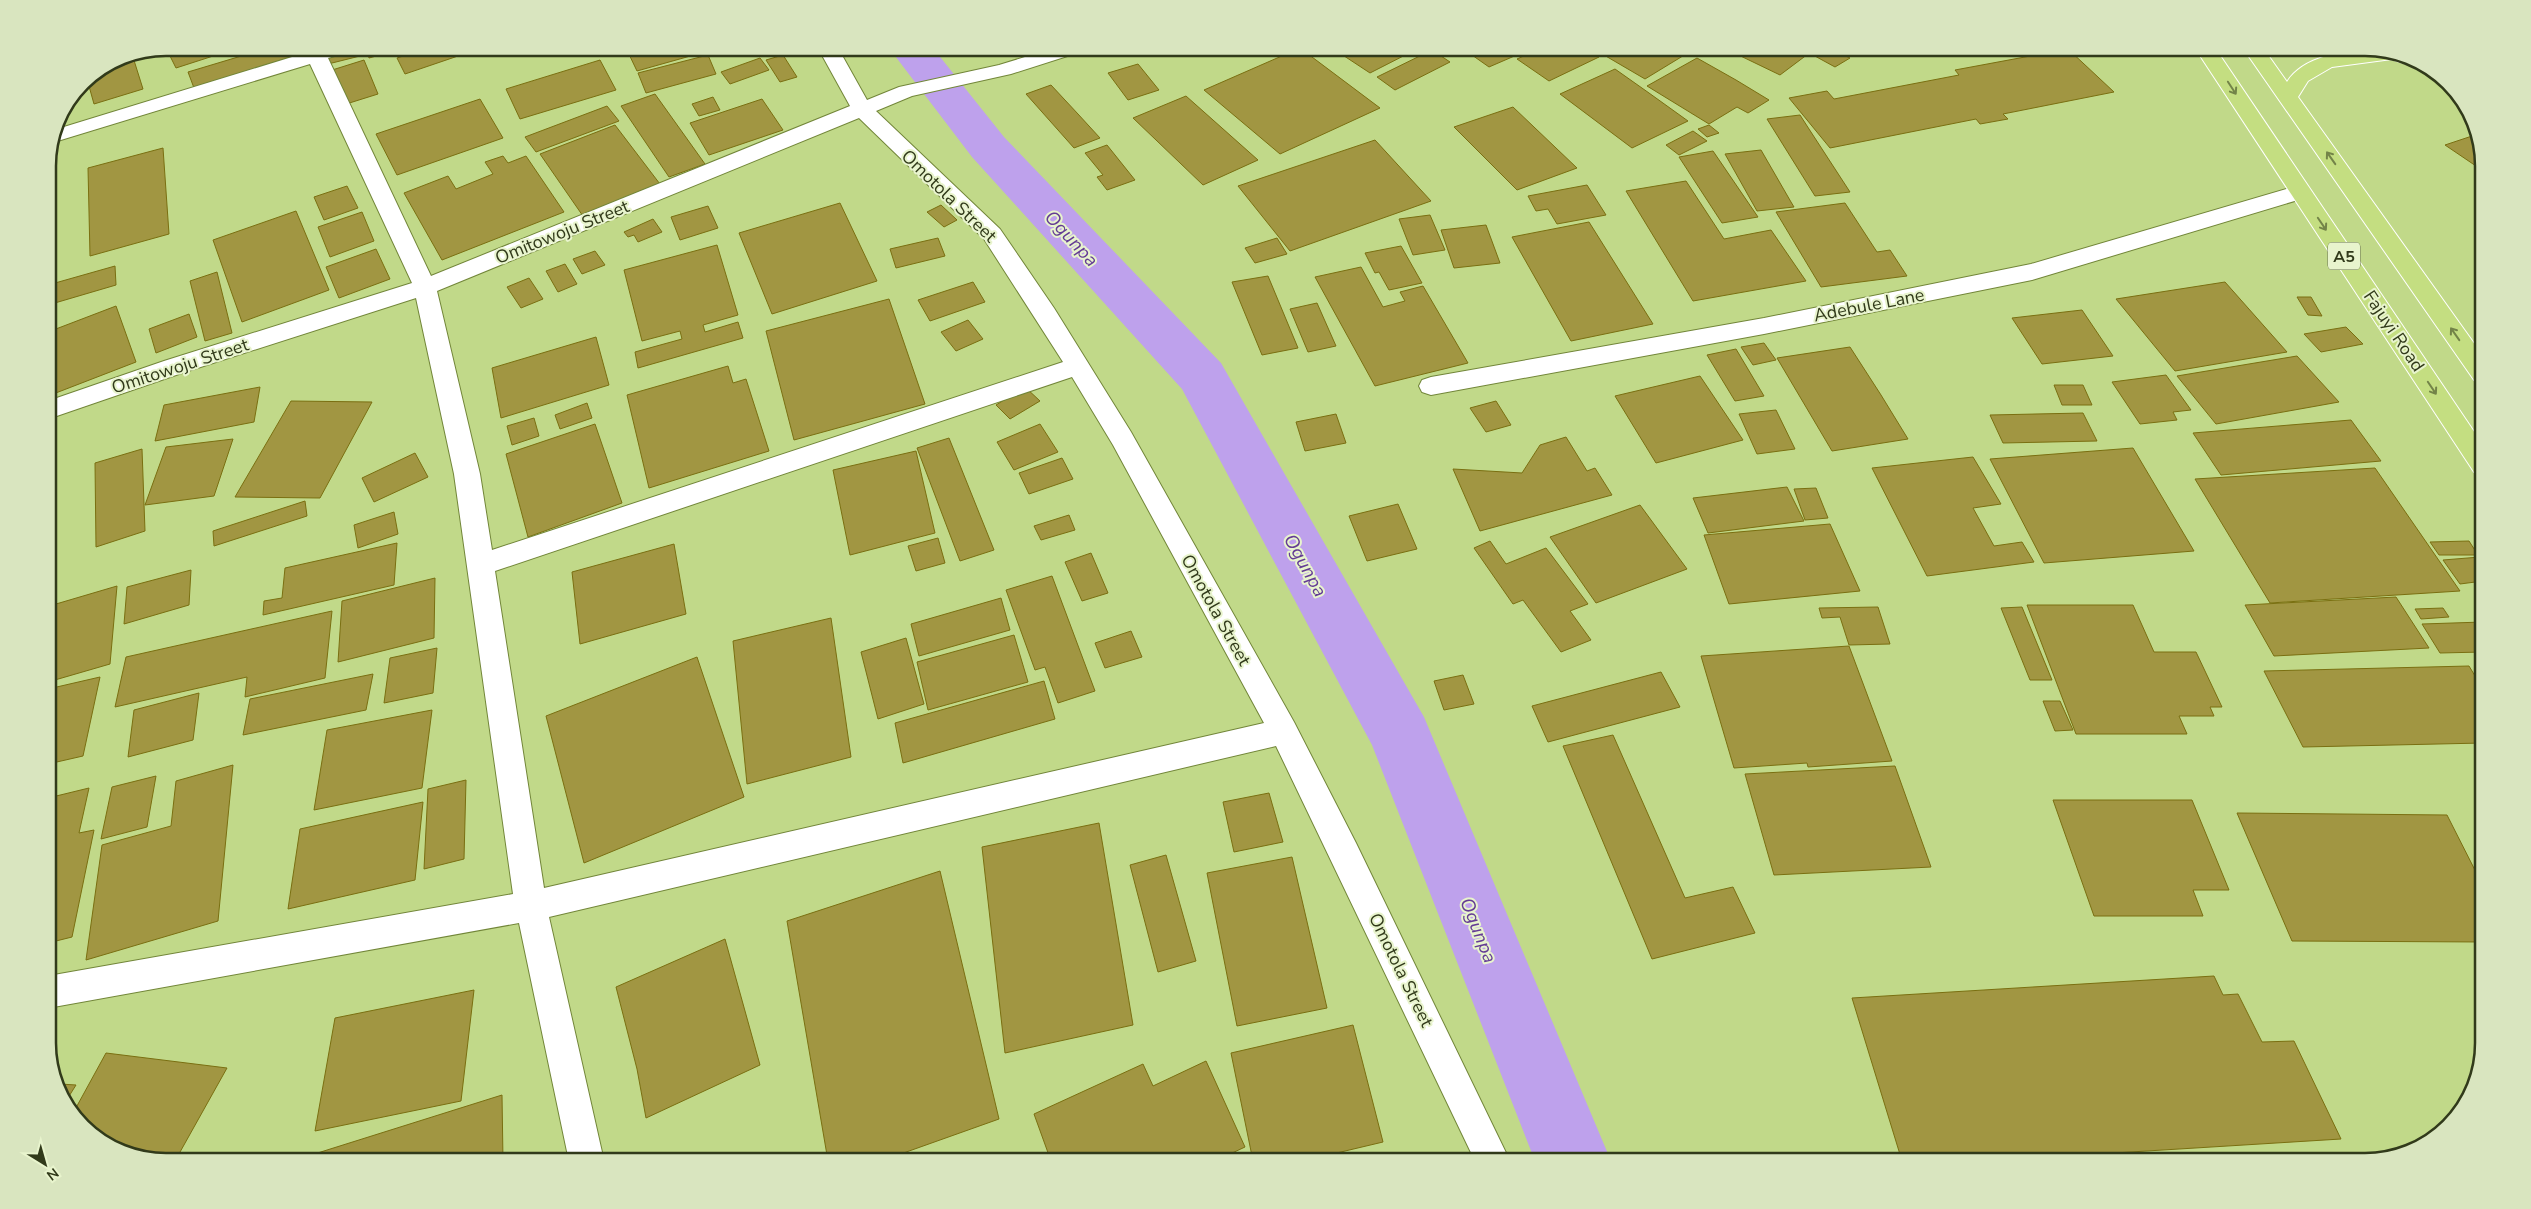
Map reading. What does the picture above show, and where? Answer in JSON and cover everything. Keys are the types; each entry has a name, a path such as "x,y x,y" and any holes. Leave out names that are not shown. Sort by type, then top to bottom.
{"highway":[{"name":"Fajuyi Road","path":"2210,56 2475,453"},
{"name":"A5","path":"2260,56 2475,363"},
{"path":"2288,97 2300,77 2327,62 2370,56"}],"street":[{"path":"61,134 300,56"},
{"path":"317,56 425,287 467,474 531,906 585,1153"},
{"name":"Omotola Street","path":"832,56 862,109 924,171 992,234 1078,366 1122,439 1284,731 1345,853 1489,1153"},
{"name":"Omitowoju Street","path":"56,407 173,367 425,287 906,91 1004,70 1048,56"},
{"name":"Adebule Lane","path":"1431,386 1764,326 2032,272 2300,192"},
{"path":"480,566 1078,366"},
{"path":"56,991 531,906 1284,731"}],"building":[{"path":"170,56 213,56 176,68"},
{"path":"241,56 295,56 194,88 188,72"},
{"path":"326,56 360,56 328,64"},
{"path":"403,56 458,56 405,74 397,58"},
{"path":"630,56 690,56 637,71"},
{"path":"708,56 716,74 646,93 638,73"},
{"path":"784,56 797,77 780,82 766,60"},
{"path":"1282,56 1311,56 1380,108 1280,154 1204,90"},
{"path":"1344,56 1403,56 1370,73"},
{"path":"1420,56 1441,56 1450,62 1395,90 1377,77"},
{"path":"1473,56 1514,56 1489,67"},
{"path":"1524,56 1599,57 1549,81 1517,59"},
{"path":"1606,56 1683,56 1645,79"},
{"path":"1741,56 1805,56 1780,75"},
{"path":"1815,56 1846,56 1850,58 1835,67"},
{"path":"2030,56 2075,56 2114,92 2003,114 2008,119 1980,124 1976,119 1830,148 1789,98 1827,91 1834,99 1959,75 1955,70"},
{"path":"760,58 769,70 730,84 721,72"},
{"path":"1697,58 1769,100 1748,113 1737,107 1709,124 1647,86"},
{"path":"364,60 378,94 343,105 329,71"},
{"path":"600,60 616,90 520,119 506,89"},
{"path":"134,61 143,89 94,104 89,87 111,71"},
{"path":"1138,64 1159,90 1128,100 1108,73"},
{"path":"1615,69 1688,121 1632,148 1560,94"},
{"path":"1051,85 1100,138 1074,148 1026,94"},
{"path":"655,94 705,164 669,177 621,106"},
{"path":"1186,96 1258,160 1203,185 1133,118"},
{"path":"713,97 720,110 699,116 692,104"},
{"path":"480,99 503,138 397,175 376,134"},
{"path":"762,99 783,130 709,155 690,123"},
{"path":"607,106 619,121 536,152 525,137"},
{"path":"1513,107 1577,168 1517,190 1454,127"},
{"path":"1800,115 1850,192 1815,196 1767,119"},
{"path":"615,125 663,188 585,219 540,154"},
{"path":"1709,125 1719,133 1707,137 1698,129"},
{"path":"1693,131 1707,141 1679,155 1666,145"},
{"path":"2471,136 2475,165 2445,145"},
{"path":"1375,140 1431,201 1290,251 1238,186"},
{"path":"1107,145 1135,180 1107,190 1097,177 1103,175 1085,153"},
{"path":"163,148 169,234 90,256 88,168"},
{"path":"1761,150 1794,207 1757,211 1725,154"},
{"path":"1713,151 1758,217 1722,223 1679,157"},
{"path":"503,156 508,163 526,156 564,212 442,260 404,193 448,176 456,189 493,174 485,162"},
{"path":"1686,181 1724,239 1771,230 1806,281 1693,301 1626,191"},
{"path":"1587,185 1606,215 1557,224 1548,209 1536,211 1528,196"},
{"path":"347,186 358,208 324,220 314,197"},
{"path":"840,203 877,281 772,314 739,233"},
{"path":"1845,203 1877,252 1890,250 1907,276 1821,287 1776,212"},
{"path":"941,205 957,220 944,227 927,212"},
{"path":"708,206 718,228 680,240 671,217"},
{"path":"296,211 329,290 242,322 213,240"},
{"path":"362,212 374,241 330,257 318,227"},
{"path":"1430,215 1445,250 1413,255 1399,219"},
{"path":"653,219 662,232 638,242 634,235 628,237 624,232"},
{"path":"1589,222 1653,324 1571,341 1512,237"},
{"path":"1486,225 1500,263 1454,268 1441,230"},
{"path":"938,238 945,256 896,268 890,249"},
{"path":"1277,238 1287,254 1255,263 1245,248"},
{"path":"717,245 738,315 703,325 705,332 738,322 743,338 638,368 635,352 682,339 680,331 642,341 624,270"},
{"path":"1401,246 1422,283 1389,290 1379,272 1375,273 1365,253"},
{"path":"376,249 390,279 339,298 326,267"},
{"path":"595,251 605,265 582,274 573,259"},
{"path":"565,264 577,284 558,292 546,271"},
{"path":"115,266 116,285 56,303 56,283"},
{"path":"1361,267 1383,307 1405,301 1400,292 1423,286 1468,363 1375,386 1315,277"},
{"path":"217,272 232,333 205,341 190,281"},
{"path":"1268,276 1298,348 1262,355 1232,282"},
{"path":"529,278 543,299 521,308 507,287"},
{"path":"973,282 985,302 930,321 918,300"},
{"path":"2225,282 2287,352 2175,371 2116,299"},
{"path":"2297,297 2311,297 2322,316 2308,315"},
{"path":"889,299 925,404 794,440 766,331"},
{"path":"1317,303 1336,346 1308,352 1290,309"},
{"path":"116,306 136,362 56,393 56,329"},
{"path":"2082,310 2113,356 2042,364 2012,318"},
{"path":"189,314 197,337 156,353 149,329"},
{"path":"968,320 983,339 956,351 941,332"},
{"path":"2346,327 2363,344 2321,352 2304,334"},
{"path":"596,337 609,385 501,418 492,368"},
{"path":"1764,343 1776,360 1753,365 1741,347"},
{"path":"1850,347 1908,439 1832,451 1777,358"},
{"path":"1736,349 1764,396 1735,401 1707,355"},
{"path":"2297,356 2339,402 2216,424 2177,376"},
{"path":"728,366 733,383 746,379 769,451 649,488 627,395"},
{"path":"2166,375 2191,410 2173,412 2177,420 2140,424 2112,382"},
{"path":"1700,376 1743,440 1656,463 1615,396"},
{"path":"2054,385 2083,385 2092,405 2062,405"},
{"path":"260,387 254,422 155,441 164,405"},
{"path":"1025,387 1040,401 1010,419 996,405"},
{"path":"291,401 372,402 320,498 235,497"},
{"path":"1496,401 1511,425 1486,432 1470,408"},
{"path":"587,403 592,418 560,429 555,415"},
{"path":"1776,410 1795,449 1757,454 1739,414"},
{"path":"2083,413 2097,441 2003,443 1990,415"},
{"path":"1336,414 1346,443 1305,451 1296,422"},
{"path":"534,418 539,436 512,445 507,426"},
{"path":"2351,420 2381,461 2221,475 2193,433"},
{"path":"595,424 622,503 528,537 506,454"},
{"path":"1040,424 1058,452 1014,470 997,442"},
{"path":"1566,437 1587,471 1595,468 1612,495 1480,531 1453,469 1522,473 1540,445"},
{"path":"949,438 994,550 960,561 917,448"},
{"path":"233,439 214,496 145,505 166,447"},
{"path":"2133,448 2194,551 2044,563 1990,459"},
{"path":"142,449 145,531 96,547 95,463"},
{"path":"916,451 935,533 850,555 833,470"},
{"path":"415,453 428,477 374,502 362,478"},
{"path":"1973,457 2001,504 1973,508 1994,546 2022,542 2034,562 1927,576 1872,468"},
{"path":"1062,458 1073,479 1029,494 1019,473"},
{"path":"2375,468 2460,591 2270,603 2195,479"},
{"path":"1787,487 1804,521 1708,533 1693,498"},
{"path":"1816,488 1828,518 1805,520 1794,489"},
{"path":"305,501 307,516 214,546 213,531"},
{"path":"1398,504 1417,549 1367,561 1349,516"},
{"path":"1640,505 1687,569 1596,603 1550,537"},
{"path":"394,512 398,534 358,548 354,525"},
{"path":"1069,515 1075,530 1041,540 1034,526"},
{"path":"1830,524 1860,591 1729,604 1704,535"},
{"path":"938,538 945,563 916,571 908,546"},
{"path":"1490,541 1506,564 1546,548 1588,604 1570,611 1591,640 1561,652 1523,600 1513,604 1474,548"},
{"path":"2469,541 2475,550 2475,555 2439,555 2430,542"},
{"path":"397,543 394,585 263,615 264,601 282,598 285,568"},
{"path":"674,544 686,614 580,644 572,572"},
{"path":"1091,553 1108,593 1082,601 1065,562"},
{"path":"2475,557 2475,582 2460,584 2443,560"},
{"path":"191,570 189,605 124,624 127,587"},
{"path":"1052,576 1095,691 1058,703 1045,667 1035,670 1006,590"},
{"path":"435,578 434,638 338,662 342,601"},
{"path":"117,586 110,664 56,680 56,604"},
{"path":"2396,597 2429,648 2274,656 2245,605"},
{"path":"1001,598 1010,630 919,656 911,624"},
{"path":"2027,605 2133,605 2154,652 2196,652 2222,707 2210,707 2214,716 2179,716 2187,734 2076,734"},
{"path":"1878,607 1890,644 1849,645 1840,617 1822,618 1819,608"},
{"path":"2022,607 2052,680 2030,680 2001,608"},
{"path":"2443,608 2449,617 2421,619 2415,609"},
{"path":"332,611 325,678 245,697 247,677 115,707 126,657"},
{"path":"831,618 851,757 747,784 733,641"},
{"path":"2475,622 2475,652 2440,653 2422,624"},
{"path":"1131,631 1142,657 1105,668 1095,643"},
{"path":"1014,635 1028,682 928,710 917,662"},
{"path":"906,638 924,704 878,719 861,652"},
{"path":"1849,646 1892,761 1808,767 1807,763 1734,768 1701,656"},
{"path":"437,648 433,693 384,703 390,658"},
{"path":"697,657 744,797 584,863 546,716"},
{"path":"2469,666 2475,676 2475,743 2303,747 2264,671"},
{"path":"1661,672 1680,707 1548,742 1532,706"},
{"path":"373,674 366,710 243,735 250,699"},
{"path":"1463,675 1474,704 1444,710 1434,681"},
{"path":"100,677 83,756 56,762 56,687"},
{"path":"1044,681 1055,719 903,763 895,723"},
{"path":"199,693 193,740 128,757 134,710"},
{"path":"2043,701 2060,701 2073,730 2055,731"},
{"path":"432,710 422,788 314,810 327,730"},
{"path":"1613,735 1685,898 1733,887 1755,933 1652,959 1563,746"},
{"path":"233,765 218,921 86,960 102,845 171,826 176,781"},
{"path":"1895,766 1931,867 1774,875 1745,774"},
{"path":"156,776 147,827 101,839 112,787"},
{"path":"466,780 464,859 424,869 428,789"},
{"path":"89,788 79,833 94,830 72,937 56,941 56,796"},
{"path":"1269,793 1283,842 1234,852 1223,802"},
{"path":"2053,800 2192,800 2229,890 2193,890 2203,916 2094,916"},
{"path":"423,802 415,880 288,909 300,829"},
{"path":"2237,813 2447,815 2475,870 2475,942 2292,941"},
{"path":"1099,823 1133,1025 1005,1053 982,847"},
{"path":"1166,855 1196,961 1158,972 1130,865"},
{"path":"1292,857 1327,1008 1237,1026 1207,873"},
{"path":"940,871 999,1119 903,1153 827,1153 787,921"},
{"path":"725,939 760,1065 646,1118 637,1069 616,987"},
{"path":"2214,976 2223,995 2238,994 2262,1042 2294,1041 2341,1139 2114,1153 1900,1153 1852,998"},
{"path":"474,990 461,1101 315,1131 335,1018"},
{"path":"1353,1025 1383,1142 1337,1153 1251,1153 1231,1053"},
{"path":"106,1053 227,1068 179,1153 145,1151 124,1144 99,1130 88,1121 77,1106"},
{"path":"1206,1061 1245,1147 1232,1153 1048,1153 1034,1114 1143,1064 1153,1086"},
{"path":"65,1084 76,1085 70,1095"},
{"path":"502,1095 503,1153 318,1153"}],"waterway":[{"name":"Ogunpa","path":"917,56 988,147 1202,377 1401,737 1570,1153"}]}
